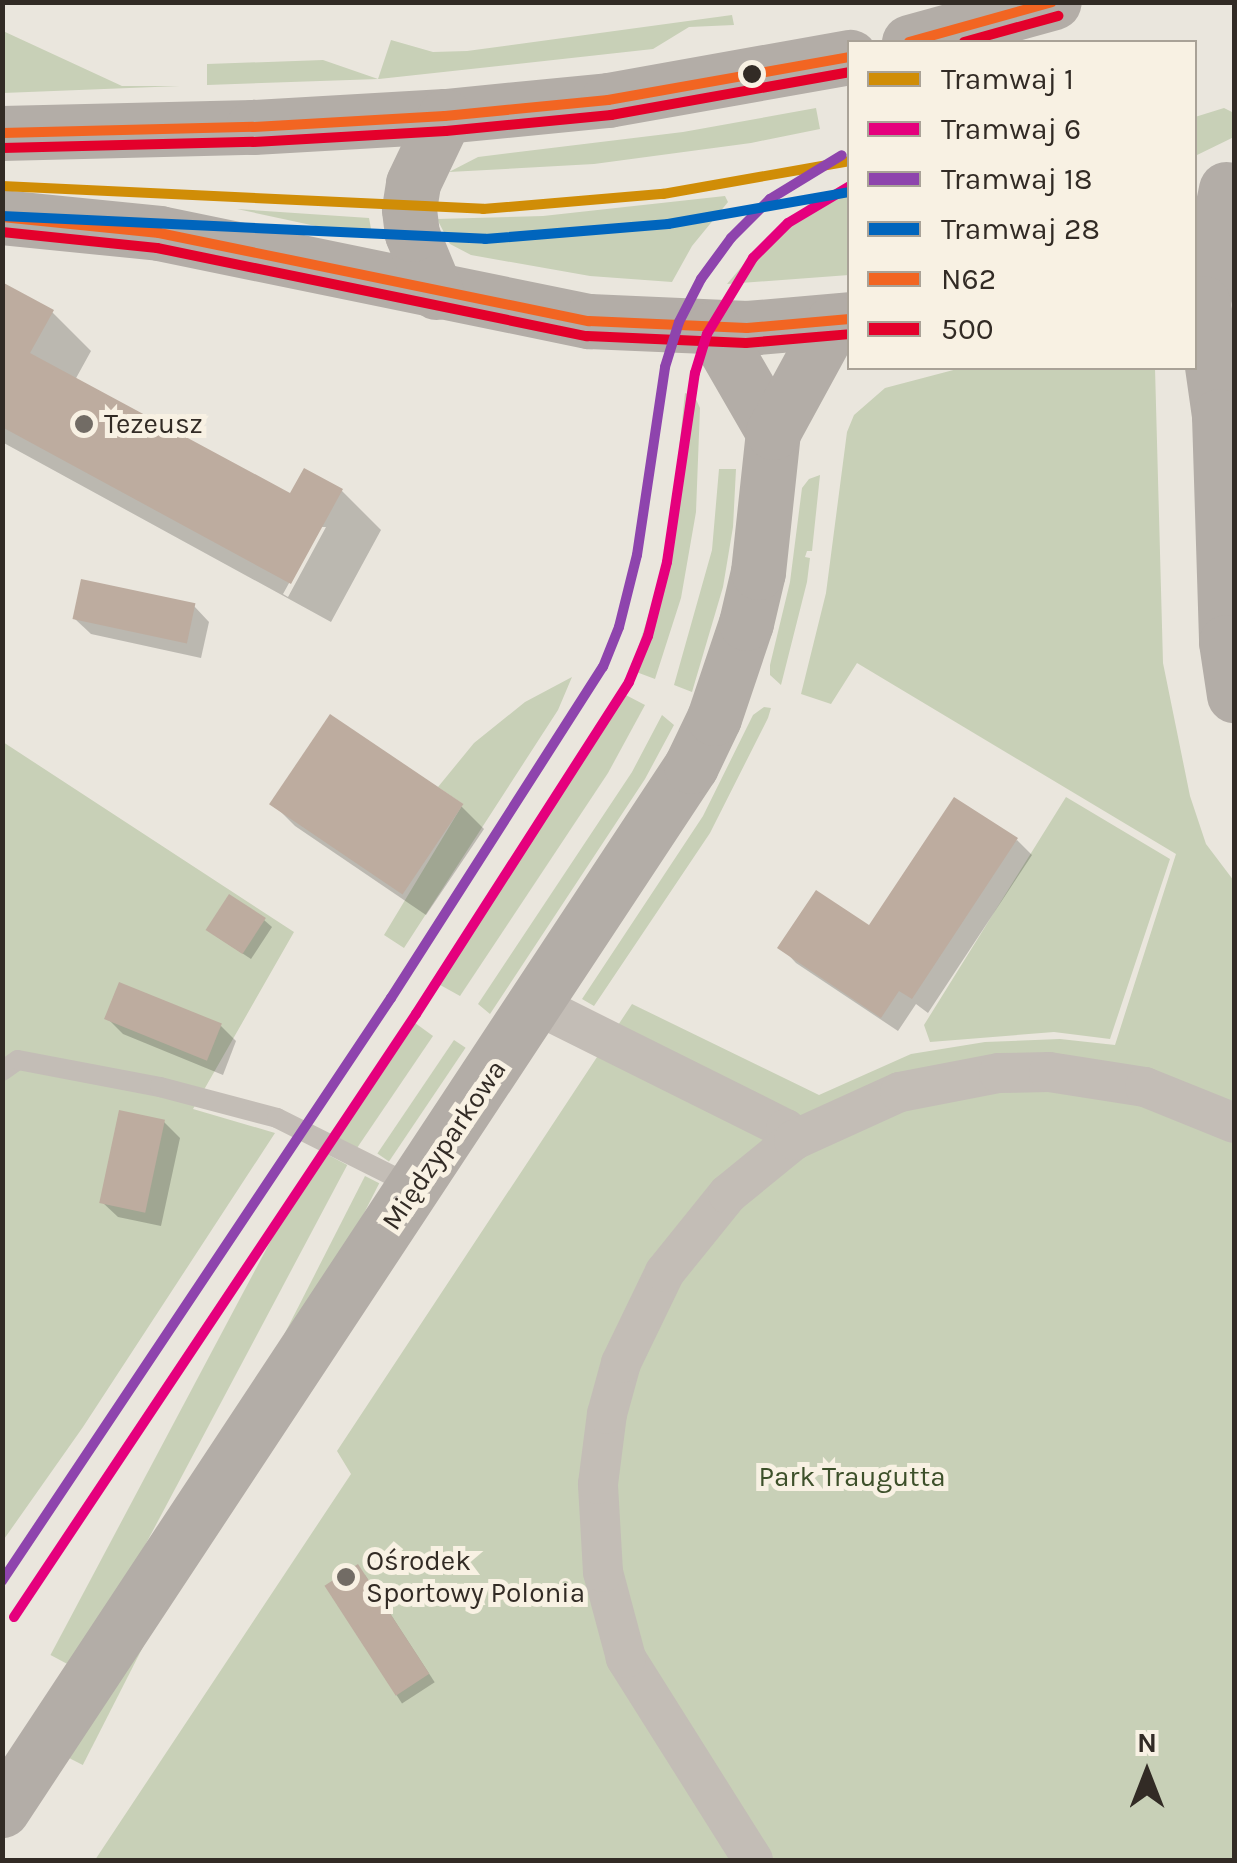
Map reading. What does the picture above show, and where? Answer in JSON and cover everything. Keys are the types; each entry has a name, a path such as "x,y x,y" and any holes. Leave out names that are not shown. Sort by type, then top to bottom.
{"street":[{"path":"916,40 1054,2"},
{"path":"2,133 220,128 445,116 627,97 847,58"},
{"path":"436,292 412,234 409,209 413,182 445,116"},
{"path":"1218,193 1199,300 1219,416 1226,642 1234,694"},
{"path":"2,216 159,233 589,321 713,328 841,320"},
{"name":"Międzyparkowa","path":"2,1810 664,813 714,718 758,572 772,432 841,320"},
{"path":"713,328 772,432"},
{"path":"537,1005 786,1129 794,1140"},
{"path":"753,1860 626,1658 603,1572 598,1484 607,1414 621,1363 665,1272 728,1194 794,1140 900,1092 998,1073 1099,1077 1189,1102 1234,1122"}],"lane":[{"path":"2,1070 18,1060 160,1088 277,1118 415,1187"}],"green space":[{"path":"732,15 734,25 689,27 653,49 379,79 207,85 207,64 323,60 378,79 391,40 433,52 467,51"},
{"path":"3,31 122,86 180,86 3,93"},
{"path":"816,108 820,129 751,143 594,164 449,172 478,157 683,132"},
{"path":"1224,108 1234,113 1234,137 1197,155 1197,116"},
{"path":"847,182 847,275 727,284 767,237 809,204"},
{"path":"725,196 728,202 692,246 672,282 590,276 471,255 450,244 437,219 543,216"},
{"path":"237,209 369,218 372,234 367,237"},
{"name":"Park Traugutta","path":"953,370 1155,370 1163,663 1190,796 1206,844 1234,881 1234,1860 95,1860 351,1474 337,1451 632,1004 819,1095 911,1054 985,1042 1060,1039 1115,1045 1176,854 857,663 831,704 801,694 826,593 847,432 854,415 885,388"},
{"path":"685,393 695,397 700,408 696,512 681,598 655,679 631,670 660,579 671,525"},
{"path":"719,469 736,469 733,527 723,587 692,692 674,685 712,550"},
{"path":"820,475 812,551 807,551 805,557 810,558 807,582 781,685 770,675 770,665 790,582 802,488 809,479"},
{"path":"572,677 558,710 404,948 384,935 463,804 438,787 474,743 525,702"},
{"path":"620,692 645,705 608,773 460,996 433,981"},
{"path":"764,707 771,708 768,718 710,833 594,1006 582,999 703,816 753,715"},
{"path":"662,715 674,725 645,779 490,1014 478,1004 632,772"},
{"path":"3,742 294,932 193,1109 275,1133 83,1427 2,1542"},
{"path":"1066,797 1170,859 1110,1039 1054,1032 930,1042 924,1025"},
{"path":"411,1020 433,1036 357,1148 329,1135"},
{"path":"454,1040 466,1048 389,1161 377,1154"},
{"path":"319,1150 347,1165 79,1670 50,1655"},
{"path":"365,1176 379,1183 83,1765 69,1758"}],"building":[{"path":"2,282 54,310 30,353 290,493 304,468 343,489 291,584 2,427"},
{"path":"81,579 195,603 187,643 72,619"},
{"path":"330,714 463,804 403,894 269,804"},
{"path":"954,797 1018,838 912,999 899,991 881,1018 777,948 816,890 869,925"},
{"path":"229,894 266,918 242,954 206,930"},
{"path":"119,982 222,1024 207,1061 104,1019"},
{"path":"119,1110 165,1120 145,1213 99,1203"},
{"path":"358,1564 429,1674 396,1696 324,1586"}],"tram line":[{"name":"18","path":"2,1581 391,998 603,667 619,627 637,555 665,367 679,322 701,279 731,238 770,199 842,155"},
{"name":"1","path":"2,186 483,209 663,194 847,162"},
{"name":"6","path":"14,1617 416,1014 629,682 648,636 667,562 695,373 707,334 753,258 788,223 847,188"},
{"name":"28","path":"2,216 485,239 668,224 847,193"}],"transit line":[{"name":"N62","path":"916,40 1052,2"},
{"name":"500","path":"971,40 1058,16"},
{"name":"N62","path":"2,133 253,127 445,116 608,100 847,58"},
{"name":"500","path":"2,148 253,142 446,131 611,115 847,73"},
{"name":"N62","path":"2,217 159,233 589,321 747,328 847,319"},
{"name":"500","path":"2,232 157,248 587,336 746,343 847,334"}],"place":[{"name":"Tezeusz","path":"84,424"},
{"name":"Ośrodek Sportowy Polonia","path":"346,1577"}]}
